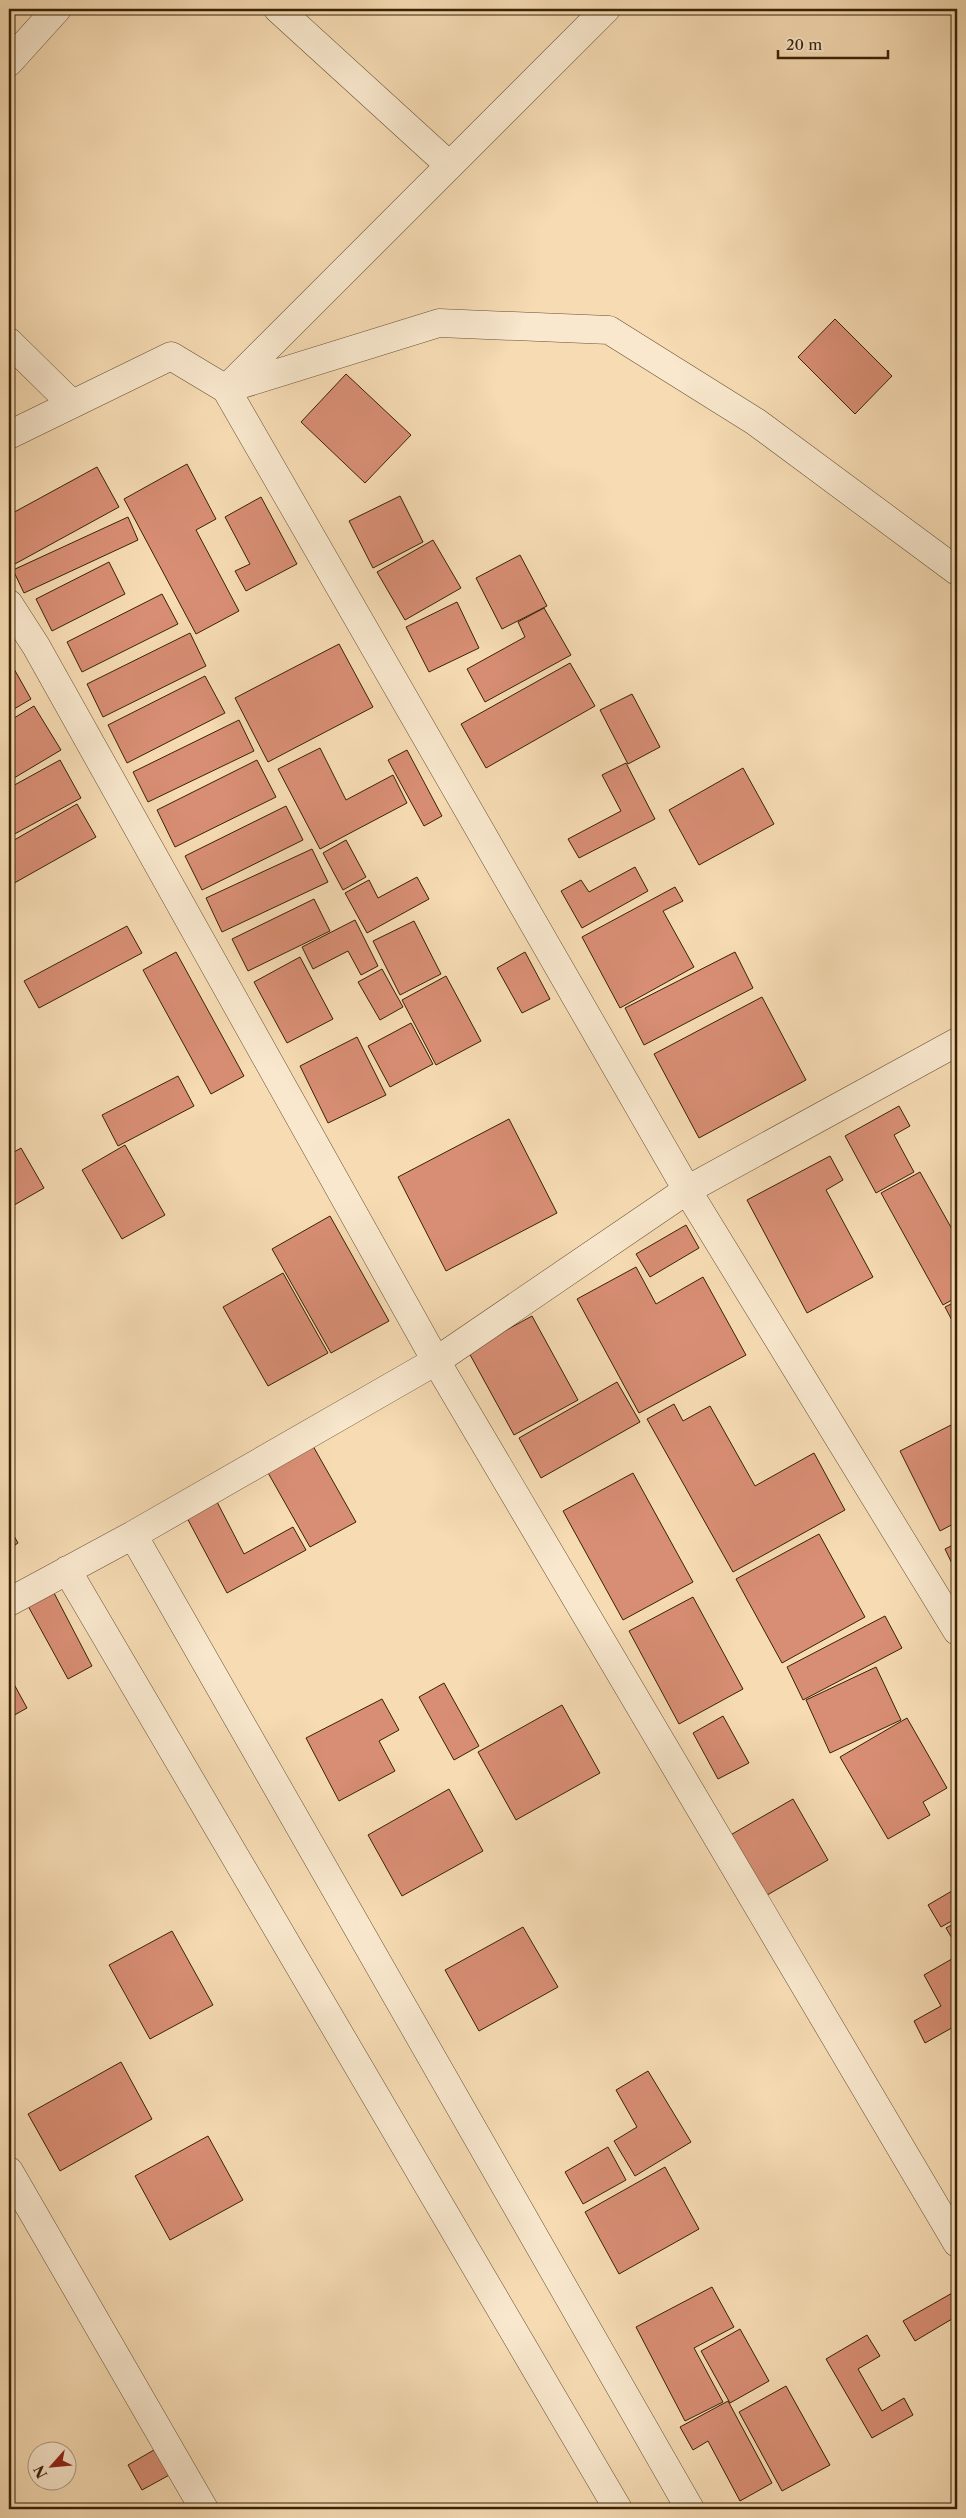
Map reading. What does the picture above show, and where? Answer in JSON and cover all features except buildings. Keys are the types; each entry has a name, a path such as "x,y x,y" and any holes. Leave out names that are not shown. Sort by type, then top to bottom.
{"street":[{"path":"9,62 57,9"},
{"path":"278,9 449,165"},
{"path":"226,390 606,9"},
{"path":"226,390 439,323 609,330 756,422 957,571"},
{"path":"9,342 72,404"},
{"path":"9,435 171,356 226,390 687,1190 957,1631"},
{"path":"9,604 36,646 436,1361 957,2243"},
{"path":"9,1602 132,1535 436,1361 687,1190 957,1042"},
{"path":"132,1535 690,2509"},
{"path":"67,1570 618,2509"},
{"path":"9,2170 204,2509"}]}
